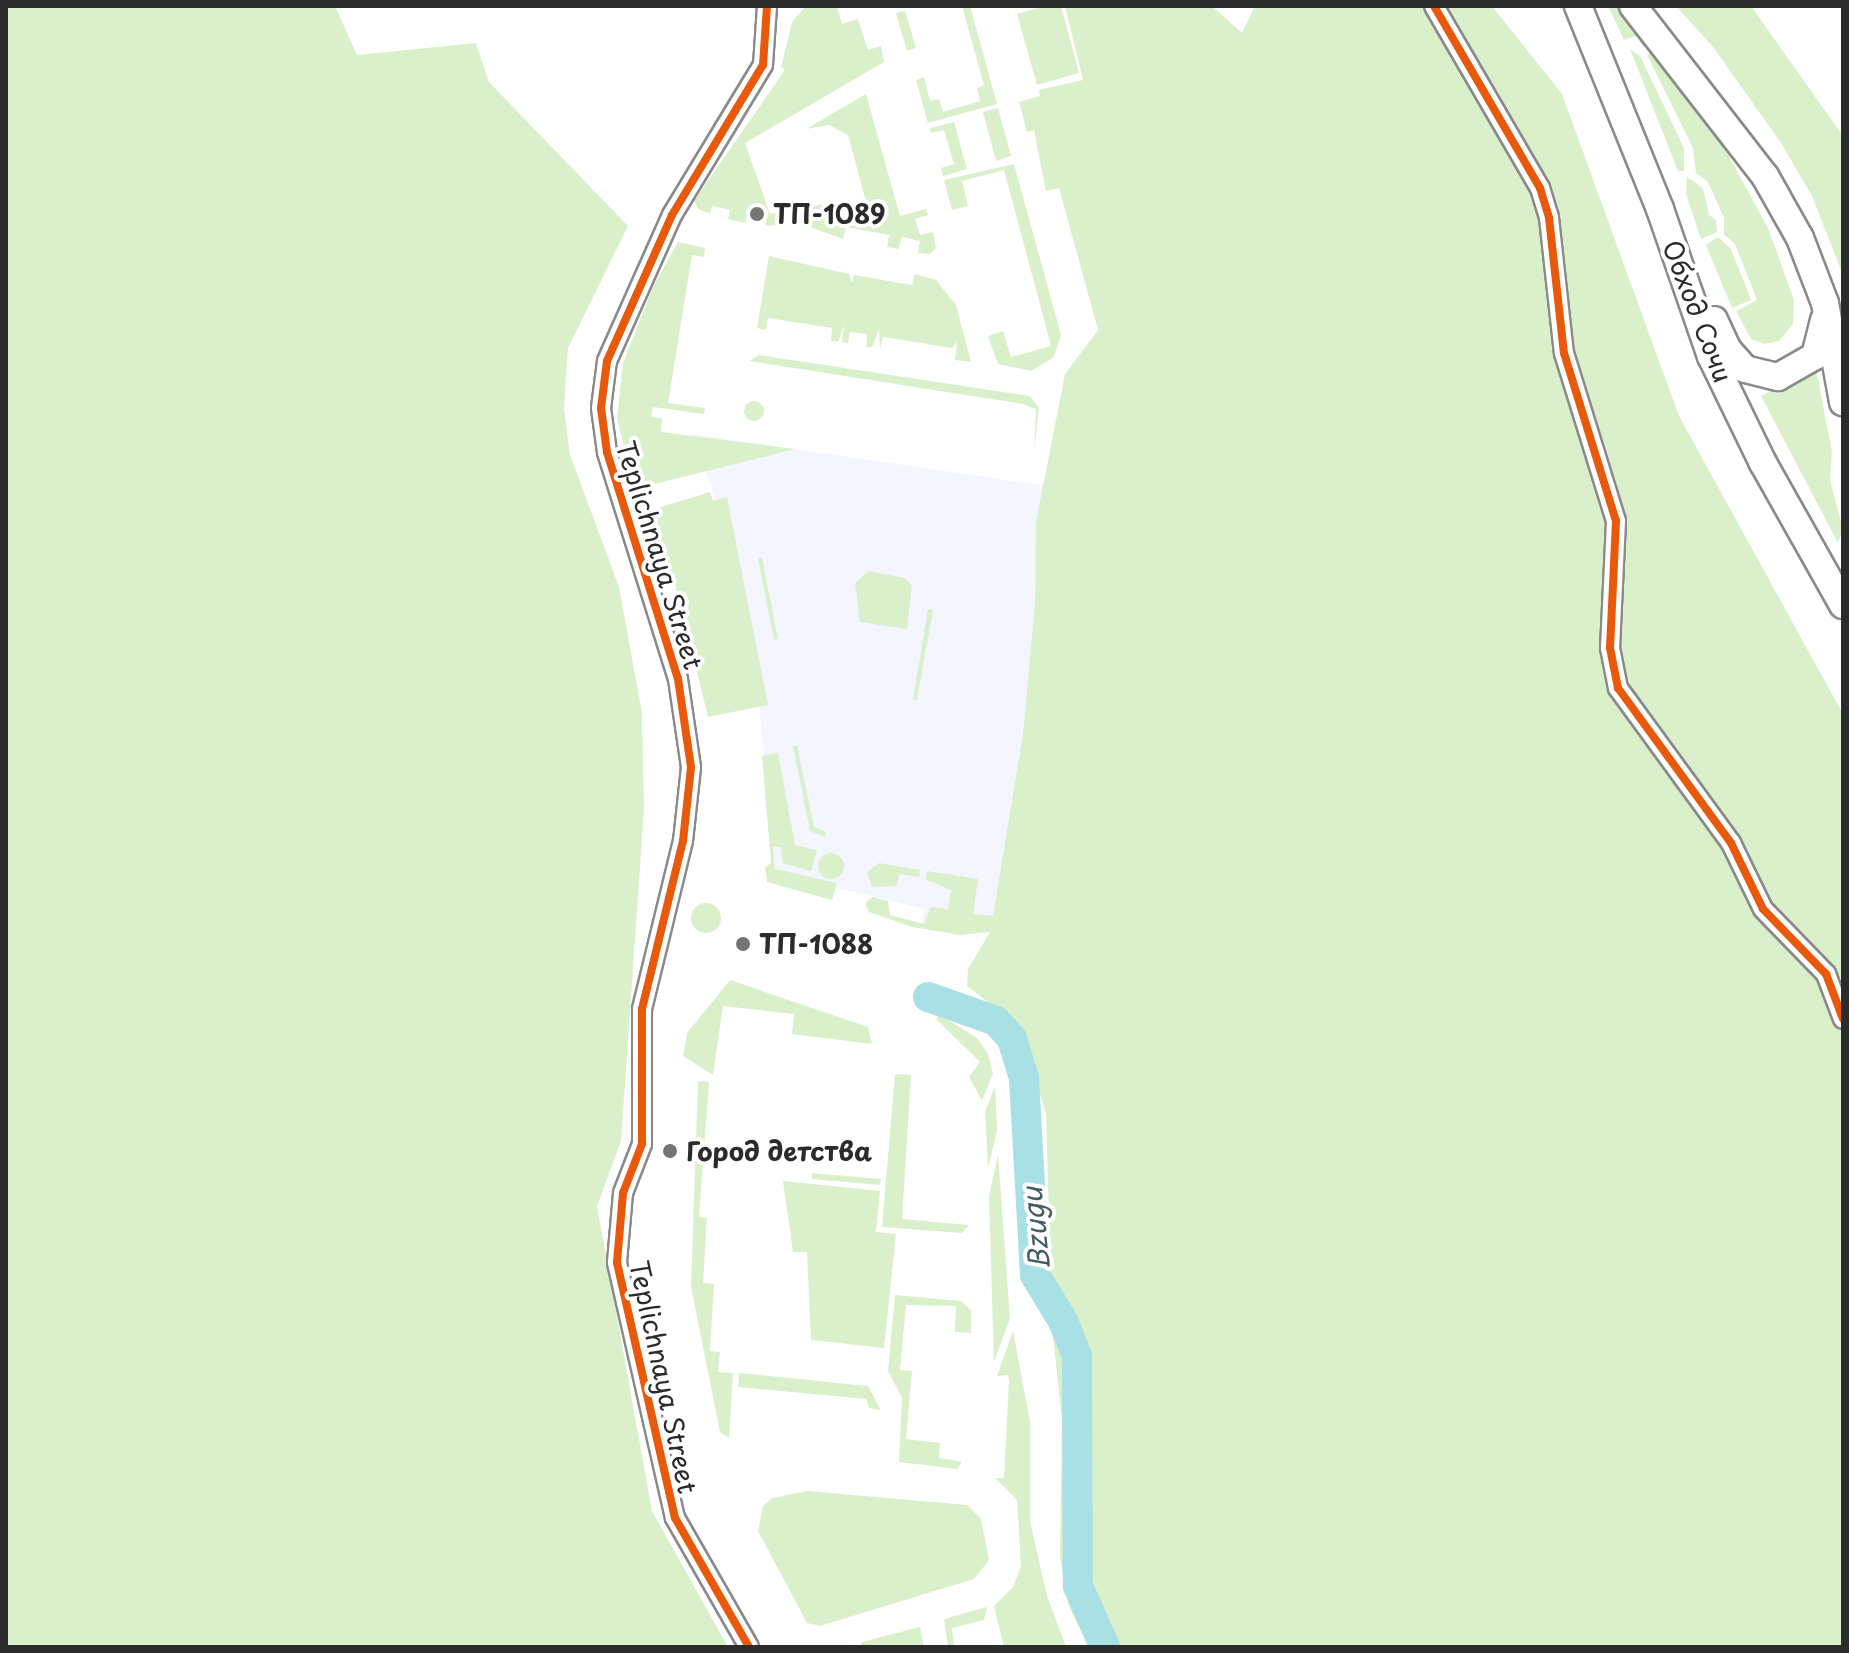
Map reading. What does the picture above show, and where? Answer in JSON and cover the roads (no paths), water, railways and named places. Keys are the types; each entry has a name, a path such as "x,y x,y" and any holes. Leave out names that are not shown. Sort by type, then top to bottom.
{"highway":[{"name":"Обход Сочи","path":"1578,6 1660,209 1711,356 1763,463 1843,605"},
{"path":"1633,6 1765,176 1800,238 1825,303 1843,402"},
{"path":"1660,209 1728,350 1745,369 1778,377 1815,356 1823,338 1825,303"}],"street":[{"name":"Teplichnaya Street","path":"749,1647 675,1518 617,1262 623,1193 642,1144 642,1009 683,841 691,767 678,679 607,452 601,408 612,347 672,215 763,65 767,6"},
{"path":"1434,6 1540,188 1549,218 1564,353 1616,521 1610,648 1618,688 1731,843 1763,909 1826,974 1843,1019"}],"waterway":[{"name":"Bzugu","path":"928,997 996,1021 1012,1039 1024,1078 1035,1275 1063,1321 1077,1356 1078,1586 1105,1647"}],"place":[{"name":"ТП-1089","path":"757,214"},
{"name":"ТП-1088","path":"743,944"},
{"name":"Город детства","path":"670,1151"}]}
